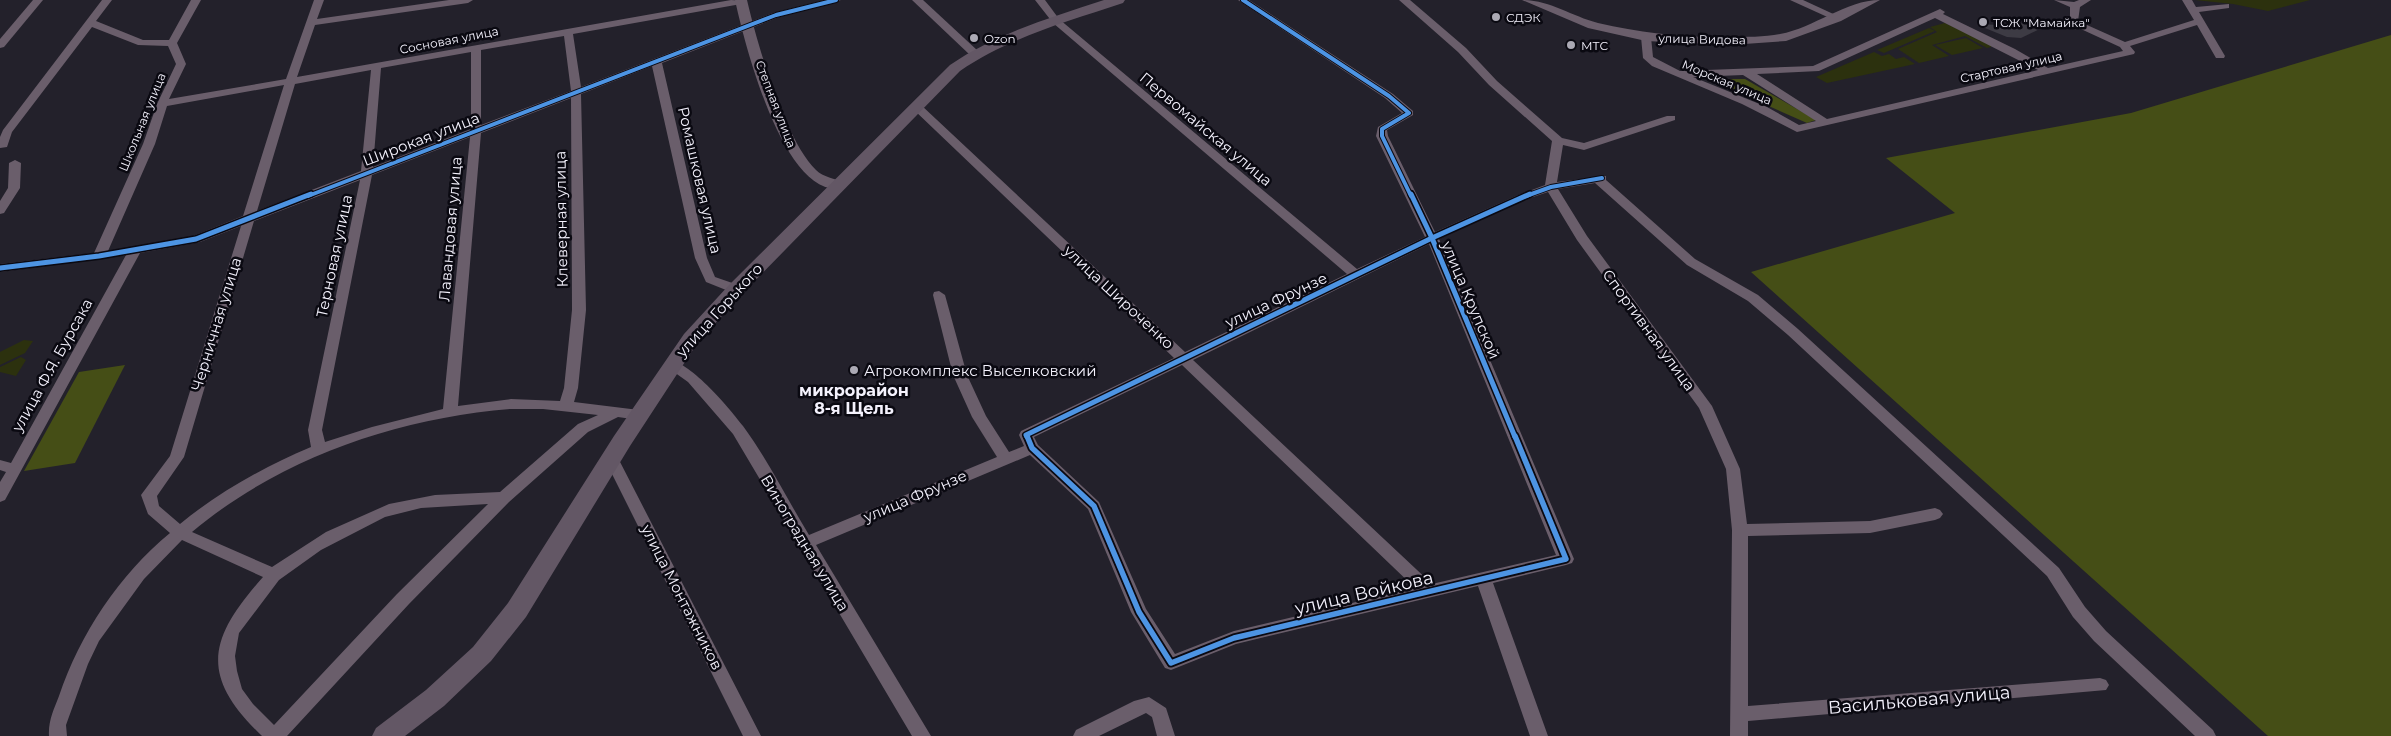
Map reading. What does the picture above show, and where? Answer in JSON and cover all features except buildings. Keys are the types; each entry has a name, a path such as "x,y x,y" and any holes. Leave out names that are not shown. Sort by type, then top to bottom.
{"main road":[{"name":"улица Горького","path":"385,736 435,698 482,654 517,610 611,458 628,413 672,364 691,338 736,289 954,68 974,53 1010,37 1118,0"}],"street":[{"path":"0,45 38,0"},
{"path":"3,145 7,132 108,0"},
{"path":"91,23 142,43 172,43 196,0"},
{"name":"Черничная улица","path":"275,575 219,552 179,531 152,509 149,495 177,457 290,82 319,0"},
{"path":"311,23 468,0"},
{"name":"Степная улица","path":"741,0 747,27 773,101 796,155 812,175 839,185"},
{"name":"Сосновая улица","path":"162,104 741,0"},
{"name":"Широкая улица","path":"0,268 100,256 196,240 747,27 776,14 836,0"},
{"path":"917,0 974,53"},
{"name":"Первомайская улица","path":"1040,0 1056,21 1356,276"},
{"name":"улица Крупской","path":"1243,0 1389,96 1409,113 1382,129 1382,136 1432,238 1566,559"},
{"path":"1404,0 1462,50 1493,83 1558,140 1584,147 1671,118"},
{"name":"улица Видова","path":"1528,0 1592,24 1646,37 1730,41 1782,38 1837,18 1874,0"},
{"path":"1795,0 1837,18"},
{"path":"2060,0 2075,6"},
{"path":"2075,6 2086,0"},
{"path":"2187,0 2220,56"},
{"path":"2075,6 2073,22 2124,45 2200,21"},
{"path":"2193,10 2226,6"},
{"path":"1674,74 1814,69 1939,14 2048,72"},
{"name":"Клеверная улица","path":"566,406 572,388 579,310 576,92 568,31"},
{"name":"Морская улица","path":"1646,37 1648,58 1674,74 1730,95 1784,120 1796,129"},
{"name":"Школьная улица","path":"100,256 149,144 162,104 181,64 172,43"},
{"name":"Стартовая улица","path":"1796,129 2130,52 2124,45"},
{"name":"Лавандовая улица","path":"450,412 476,131 476,47"},
{"name":"Ромашковая улица","path":"656,61 701,258 710,279 736,289"},
{"name":"Терновая улица","path":"319,450 315,430 367,173 376,66"},
{"path":"1746,72 1826,123"},
{"name":"улица Широченко","path":"917,107 1430,592"},
{"path":"1551,187 1558,140"},
{"path":"0,210 14,188 15,163"},
{"name":"улица Фрунзе","path":"804,543 1032,448 1026,435 1432,238 1520,198 1551,187 1600,178 1691,262 1753,298 1800,339 2053,572 2079,612 2100,636 2207,736"},
{"name":"Спортивная улица","path":"1551,187 1581,237 1705,406 1732,468 1740,530 1739,736"},
{"name":"улица Ф.Я. Бурсака","path":"0,496 6,467 135,250"},
{"path":"938,296 960,375 978,417 1005,458"},
{"name":"Виноградная улица","path":"672,364 693,379 738,430 804,543 922,736"},
{"path":"58,736 57,725 88,644 125,589 179,531 226,496 266,472 349,437 450,412 511,404 566,406 628,413"},
{"path":"504,498 444,500 396,508 361,521 319,545 275,575 230,634 227,654 229,676 238,698 274,736 403,599 504,498 582,428 628,413"},
{"name":"улица Войкова","path":"1032,448 1094,506 1139,612 1171,663 1234,638 1566,559"},
{"name":"улица Монтажников","path":"611,458 752,736"},
{"path":"1740,530 1870,527 1935,514"},
{"path":"1484,579 1539,736"},
{"name":"Васильковая улица","path":"1739,714 2100,685"},
{"path":"1082,736 1140,706 1149,705 1160,713 1166,736"}],"green space":[{"path":"2195,0 2310,0 2268,11 2233,4"},
{"path":"1945,23 1991,45 1991,47 1987,48 1965,36 1932,45 1949,56 1919,63 1898,49 1937,32 1930,27"},
{"path":"1929,28 1935,31 1884,53 1877,50"},
{"path":"2391,35 2391,736 2268,736 1751,272 1955,213 1886,158 2131,113"},
{"path":"1966,38 1983,48 1952,55 1935,45"},
{"path":"1874,52 1882,56 1889,54 1896,59 1904,57 1915,64 1827,83 1816,77"},
{"path":"1707,79 1745,79 1816,120 1807,123"},
{"path":"24,340 33,341 25,353 0,365 0,352"},
{"path":"21,357 26,360 16,376 0,372 0,367"},
{"path":"125,365 75,463 24,471 79,372"}],"cycle path":[{"path":"0,268 99,256 196,239 776,15 836,0"},
{"path":"1243,0 1389,96 1409,113 1382,129 1382,136 1432,238 1566,559 1234,638 1171,663 1139,612 1094,506 1032,448 1026,435 1432,238 1520,198 1551,187 1602,178"}],"place":[{"name":"СДЭК","path":"1496,17"},
{"name":"ТСЖ \"Мамайка\"","path":"1983,22"},
{"name":"Ozon","path":"974,38"},
{"name":"МТС","path":"1571,45"},
{"name":"Агрокомплекс Выселковский","path":"854,370"}],"district":[{"name":"микрорайон 8-я Щель","path":"854,399"}]}
